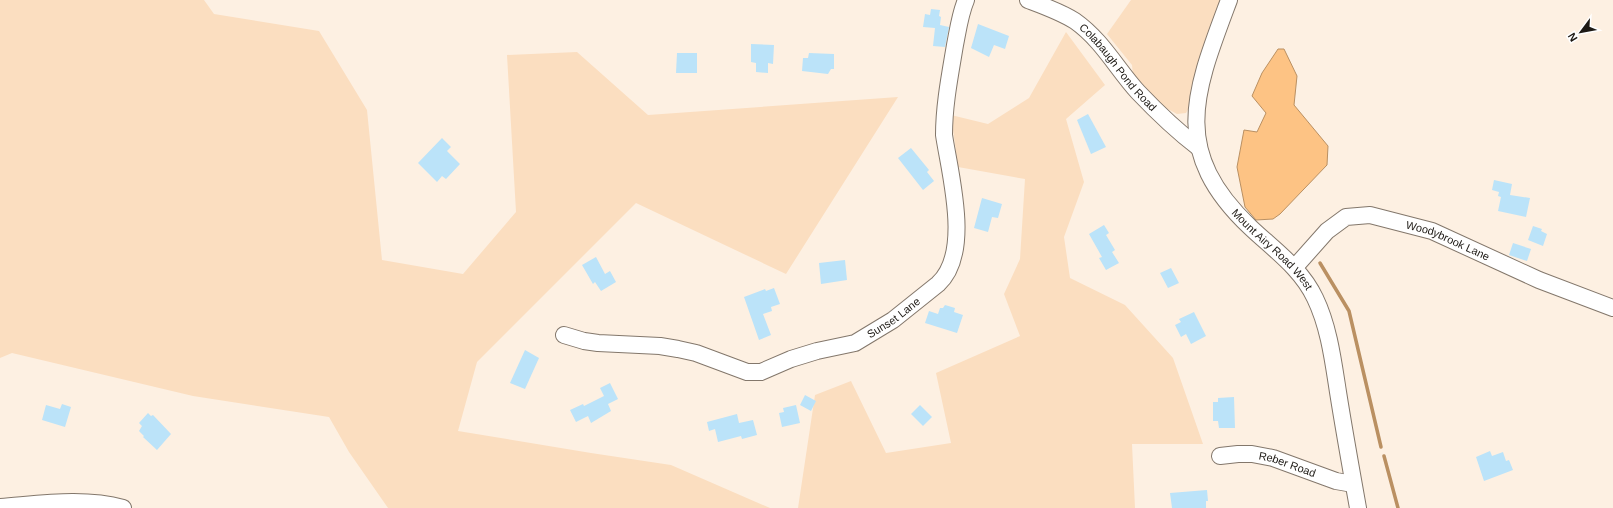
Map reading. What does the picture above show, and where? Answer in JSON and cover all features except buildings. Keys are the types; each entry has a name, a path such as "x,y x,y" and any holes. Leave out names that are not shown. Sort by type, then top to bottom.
{"street":[{"name":"Sunset Lane","path":"564,335 584,342 598,344 660,346 678,349 696,353 747,372 761,372 791,359 817,351 855,343 893,320 944,279 949,271 955,249 955,212 944,135 944,122 953,56 966,0"},
{"name":"Colabaugh Pond Road","path":"1028,0 1056,11 1088,31 1100,43 1138,92 1177,130 1199,148"},
{"name":"Mount Airy Road West","path":"1229,0 1206,65 1199,94 1196,120 1199,148 1209,174 1226,200 1250,227 1294,267 1312,291 1325,327 1331,353 1358,508"},
{"name":"Woodybrook Lane","path":"1294,267 1327,231 1346,217 1370,215 1432,231 1539,280 1613,308"},
{"name":"Reber Road","path":"1220,456 1238,454 1272,458 1336,481 1353,484"},
{"path":"0,507 107,503 123,508"}],"shaded area":[{"path":"0,0 204,0 214,14 319,31 367,110 382,260 463,274 516,212 507,55 577,52 648,115 898,97 786,274 636,203 477,362 458,431 671,465 770,508 388,508 349,452 329,417 193,396 12,353 0,358"},
{"path":"1131,0 1223,0 1191,104 1186,113 1177,114 1164,107 1133,75 1132,65 1107,34"},
{"path":"1066,32 1105,85 1066,119 1084,182 1064,237 1070,278 1125,305 1173,358 1203,444 1132,444 1135,508 798,508 815,395 851,381 886,453 951,443 936,373 1020,336 1004,294 1020,259 1025,179 958,167 951,115 988,124 1029,98"},
{"path":"1278,49 1284,49 1297,76 1294,105 1328,146 1327,165 1280,214 1273,219 1256,220 1245,207 1237,167 1244,130 1257,132 1266,113 1252,96 1262,73"}],"waterway":[{"path":"1320,263 1349,311 1381,447"},
{"path":"1384,456 1398,508"}]}
